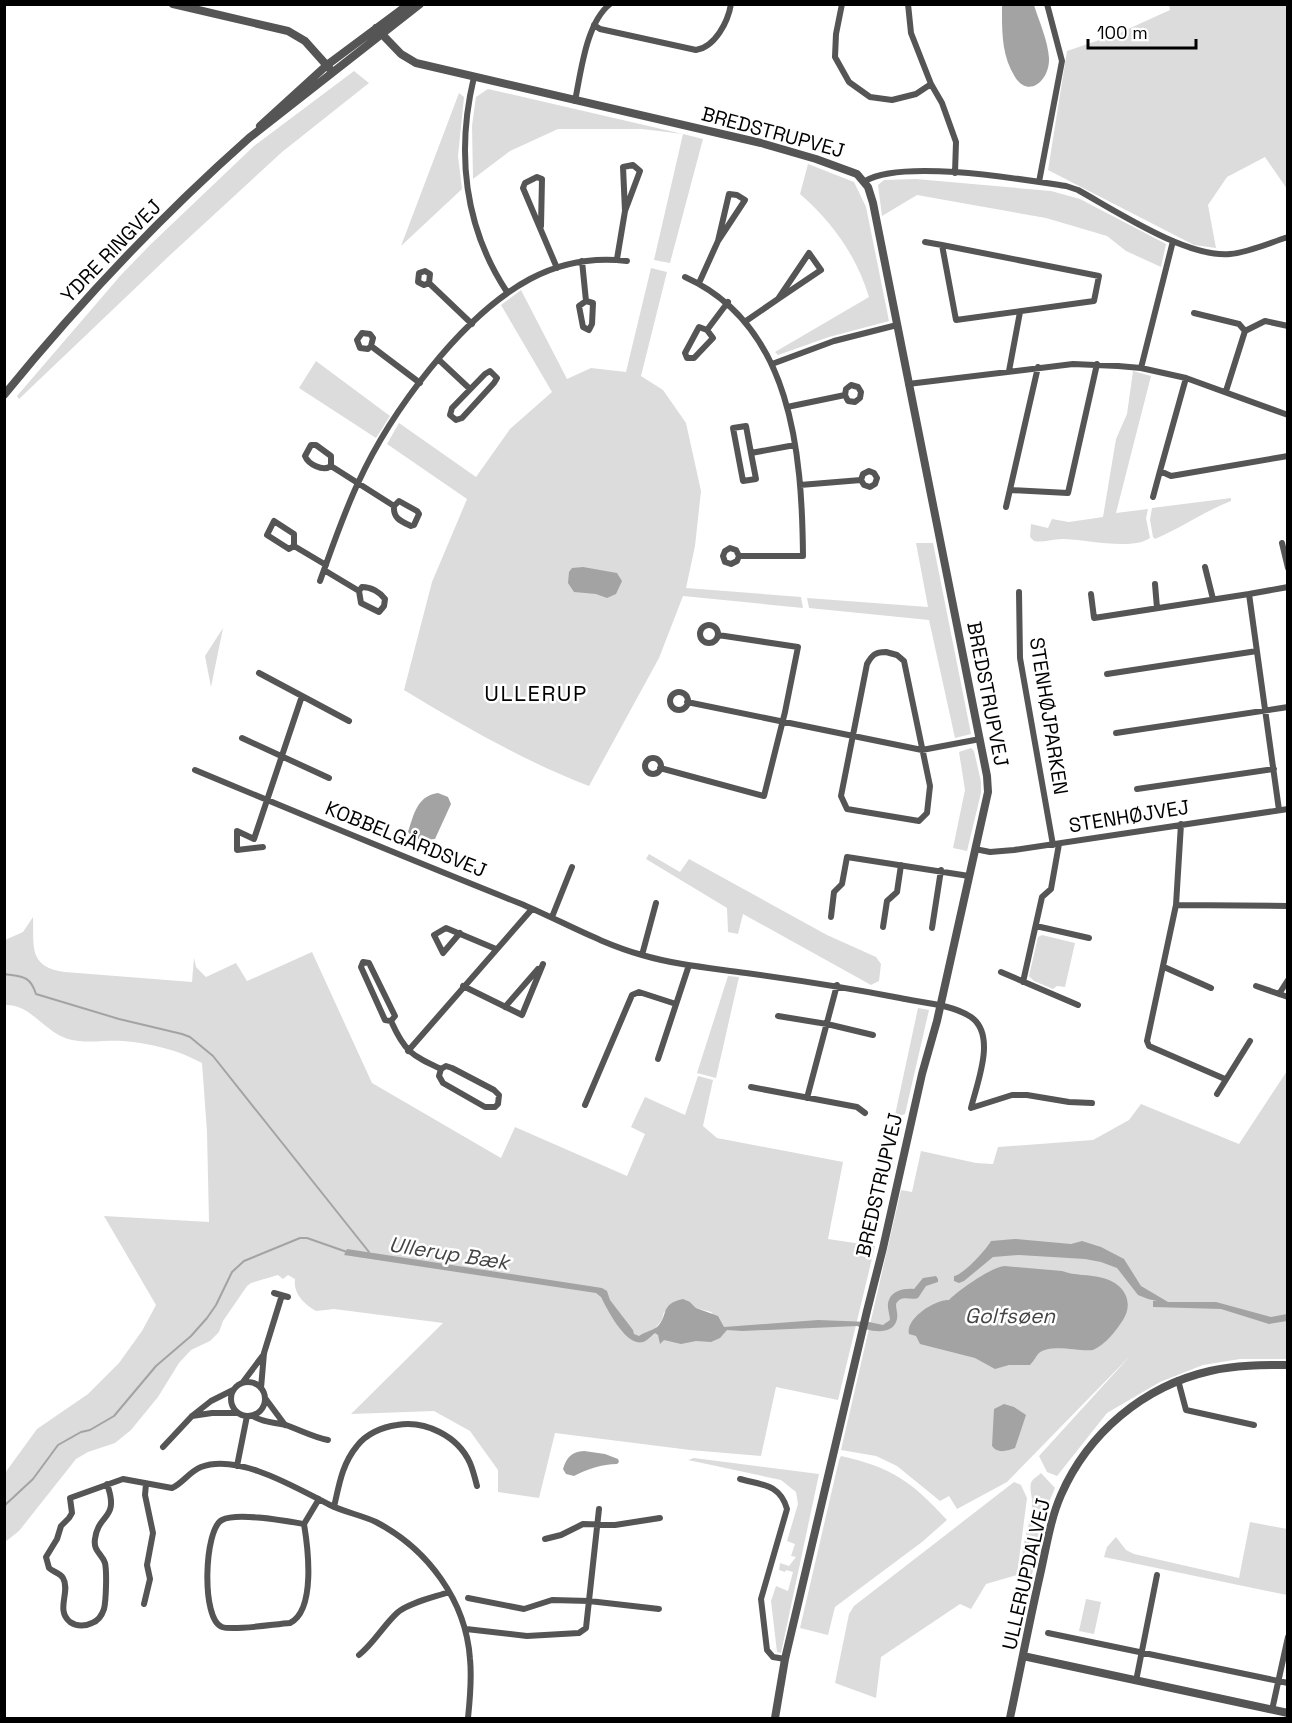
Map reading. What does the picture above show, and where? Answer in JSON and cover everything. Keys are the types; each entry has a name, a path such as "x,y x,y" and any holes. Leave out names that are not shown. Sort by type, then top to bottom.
{"street":[{"path":"173,4 288,31 305,41 330,68"},
{"name":"YDRE RINGVEJ","path":"379,31 408,4"},
{"name":"YDRE RINGVEJ","path":"4,395 49,341 113,271 179,203 272,114 379,31 420,4"},
{"path":"575,101 594,25 610,4"},
{"path":"594,25 600,29 696,50 708,47 713,41 727,18 731,4"},
{"path":"842,4 836,34 835,57 849,82 870,97 892,100 916,94 931,84"},
{"path":"908,4 911,33 931,84 942,103 956,142 955,173"},
{"path":"1039,182 1062,61 1047,4"},
{"name":"BREDSTRUPVEJ","path":"379,31 400,54 416,63 761,143 850,170 865,181 873,203 980,739 988,792 940,1006 919,1084 910,1131 785,1659 775,1719"},
{"path":"474,77 465,128 467,188 481,239 507,292"},
{"path":"617,260 625,211 640,171 633,165 623,167 625,211"},
{"path":"865,181 877,175 890,173 937,171 1039,182 1078,190 1173,241 1194,250 1212,254 1230,254 1253,249 1287,237"},
{"path":"541,226 542,179 537,177 525,183 523,188 557,268"},
{"path":"699,283 718,241 745,200 737,195 729,194 718,241"},
{"path":"1141,368 1173,241"},
{"path":"925,242 942,245 1099,276 1094,301 956,320 942,245"},
{"path":"746,321 821,270 809,254 778,299"},
{"path":"320,581 358,483 392,421 438,359 507,292 529,279 582,261 627,261"},
{"path":"582,261 586,301"},
{"path":"686,277 728,302 760,340 772,364 787,408 795,445 800,486 803,556 739,555"},
{"path":"429,283 472,324"},
{"path":"707,330 728,302"},
{"path":"1009,371 1020,312"},
{"path":"1194,313 1239,324 1245,331"},
{"path":"1226,391 1245,331 1265,321 1287,326"},
{"path":"772,364 834,341 897,325"},
{"path":"699,327 707,330 713,338 694,358 687,358 685,353 699,327"},
{"path":"372,346 420,383"},
{"path":"438,359 470,389"},
{"path":"1010,490 1068,493 1097,364"},
{"path":"908,384 1038,367 1097,364 1141,368 1186,378 1287,415"},
{"path":"1006,507 1038,367"},
{"path":"490,371 497,378 462,418 456,420 450,415 452,408 470,389 490,371"},
{"path":"1153,496 1186,378"},
{"path":"787,408 845,395"},
{"path":"746,426 751,453 756,479 743,482 733,428 746,426"},
{"path":"311,445 316,445 327,453 332,461 331,466 321,468 307,460 305,456 307,449 311,445"},
{"path":"751,453 795,445"},
{"path":"1160,471 1171,476 1287,456"},
{"path":"331,466 394,506"},
{"path":"800,486 861,480"},
{"path":"399,501 417,511 419,514 414,525 411,526 395,517 394,506 399,501"},
{"path":"274,521 294,534 294,546 289,549 267,535 274,521"},
{"path":"1282,543 1287,568"},
{"path":"294,546 360,591"},
{"path":"1205,567 1213,599"},
{"path":"1155,584 1157,608"},
{"path":"362,587 369,587 382,594 385,599 384,606 379,612 361,603 360,591 362,587"},
{"path":"1091,594 1094,618 1287,587"},
{"name":"STENHØJPARKEN","path":"1019,592 1020,658 1056,844"},
{"path":"1249,594 1279,810"},
{"path":"660,768 764,796 798,647 718,635"},
{"path":"1107,674 1257,651"},
{"path":"879,652 897,655 904,661 922,750 930,795 927,813 919,821 847,809 840,796 867,664 872,656 879,652"},
{"path":"259,674 349,721"},
{"path":"254,839 302,696"},
{"path":"687,702 922,750 980,739"},
{"path":"1116,733 1287,707"},
{"name":"KOBBELGÅRDSVEJ","path":"242,738 329,778"},
{"path":"1137,789 1274,769"},
{"name":"KOBBELGÅRDSVEJ","path":"195,770 552,917 612,945 642,955 689,965 837,986 940,1006 973,1018 981,1027 985,1047 971,1108 1012,1095 1092,1103"},
{"name":"STENHØJVEJ","path":"975,849 998,852 1287,809"},
{"path":"1181,824 1176,905 1147,1041 1149,1046 1225,1079"},
{"path":"237,831 254,839 263,847 237,850 237,831"},
{"path":"1023,982 1042,897 1051,889 1056,844"},
{"path":"831,917 834,892 842,884 847,857 969,876"},
{"path":"883,927 887,901 897,892 901,865"},
{"path":"552,917 572,867"},
{"path":"932,928 941,870"},
{"path":"642,955 656,903"},
{"path":"1176,905 1287,906"},
{"path":"408,1051 532,909"},
{"path":"1036,926 1089,938"},
{"path":"460,933 496,949"},
{"path":"390,1021 394,1016 369,963 363,962 361,967 385,1020 390,1021 400,1041 408,1051 441,1069"},
{"path":"463,986 505,1007 522,1015 543,964 505,1007"},
{"path":"658,1059 689,965"},
{"path":"1164,967 1211,988"},
{"path":"1001,972 1078,1005"},
{"path":"1279,994 1287,980"},
{"path":"807,1098 837,986"},
{"path":"1256,986 1287,997"},
{"path":"585,1105 632,995 639,992 676,1004"},
{"path":"778,1016 873,1035"},
{"path":"1217,1094 1250,1041"},
{"path":"446,1066 452,1068 494,1090 499,1095 498,1104 495,1107 485,1107 443,1083 440,1076 441,1069 446,1066"},
{"path":"752,1087 857,1107 865,1113"},
{"path":"274,1293 285,1296 264,1353 261,1388 265,1398 286,1425"},
{"path":"164,1447 192,1416 211,1401 243,1382 264,1353"},
{"name":"ULLERUPDALVEJ","path":"1010,1719 1049,1535 1061,1496 1078,1464 1116,1418 1146,1396 1179,1380 1242,1365 1287,1365"},
{"path":"1179,1380 1186,1410 1254,1425"},
{"path":"243,1382 253,1382 261,1388"},
{"path":"232,1390 230,1402 237,1413"},
{"path":"237,1466 250,1416 262,1409 265,1398"},
{"path":"192,1416 237,1413 260,1421 286,1425 316,1438 328,1440"},
{"path":"334,1507 343,1468 357,1445 382,1427 409,1423 434,1429 454,1443 469,1461 477,1485"},
{"path":"107,1484 111,1496 111,1510 99,1526 95,1539 96,1552 103,1559 106,1567 104,1609 96,1621 88,1625 79,1626 70,1622 63,1608 65,1581 49,1568 45,1557 57,1539 61,1526 72,1513 70,1498 107,1484 123,1479 172,1488 188,1474 204,1466 213,1464 237,1466 267,1474 334,1507 376,1522 394,1533 425,1559 449,1592 465,1629 470,1658 468,1719"},
{"path":"740,1479 775,1489 784,1496 787,1509 761,1599 766,1650 772,1657 785,1659"},
{"path":"144,1604 150,1579 147,1565 153,1533 145,1495 146,1484"},
{"path":"304,1524 277,1519 231,1517 217,1524 211,1546 207,1585 214,1623 232,1628 290,1623 297,1619 302,1612 307,1584 308,1553 304,1524 319,1499"},
{"path":"465,1629 527,1636 579,1633 586,1628 599,1509"},
{"path":"545,1539 584,1524 615,1526 660,1518"},
{"path":"1136,1681 1157,1575"},
{"path":"359,1655 404,1608 449,1592"},
{"path":"468,1598 524,1608 552,1600 589,1601 659,1609"},
{"path":"1048,1633 1287,1683"},
{"path":"1272,1710 1287,1637"},
{"path":"1023,1656 1287,1713"}],"shaded area":[{"path":"1169,5 1287,5 1287,189 1265,157 1227,177 1208,205 1216,248 1194,245 1048,170 1067,51 1117,34 1170,10"},
{"path":"354,71 369,83 282,152 19,399 17,396 121,275 151,244 254,146"},
{"path":"488,89 683,134 642,129 558,129 510,151 473,179 472,126 476,97"},
{"path":"459,93 464,97 458,156 462,189 401,246"},
{"path":"683,134 703,139 670,263 654,260"},
{"path":"808,164 854,182 866,207 889,321 829,337 778,355 775,352 869,297 857,267 842,241 823,216 800,194"},
{"path":"916,179 1051,191 1080,199 1166,244 1161,267 1126,251 1107,236 1046,218 917,195 882,216 878,185 884,180"},
{"path":"651,268 667,272 641,376 663,390 686,423 701,491 695,546 686,588 801,597 803,608 683,596 659,658 589,786 541,766 494,742 404,690 432,582 467,499 387,444 399,423 476,477 510,429 552,392 501,305 521,290 567,379 591,368 626,372"},
{"path":"316,361 390,416 376,438 299,388"},
{"path":"1133,371 1151,376 1116,513 1148,509 1146,518 1150,538 1132,544 1062,539 1034,541 1030,537 1031,524 1048,528 1052,519 1069,522 1103,517 1116,439 1127,414"},
{"path":"1231,498 1231,501 1165,535 1155,539 1153,537 1150,520 1152,508"},
{"path":"916,543 933,543 971,734 955,738 929,620 809,608 807,598 928,607"},
{"path":"223,628 211,687 205,656"},
{"path":"971,748 974,751 981,782 981,793 967,851 953,848 965,790 959,752"},
{"path":"649,854 680,872 689,859 827,935 876,957 881,964 879,981 871,985 743,914 738,934 728,932 727,908 646,859"},
{"path":"33,917 36,954 45,966 53,969 65,972 192,982 194,958 196,967 206,977 236,963 247,981 312,952 372,1083 501,1158 515,1127 627,1176 645,1134 631,1127 645,1097 685,1115 698,1076 713,1080 703,1126 717,1138 843,1162 828,1239 875,1246 838,1400 776,1387 761,1456 690,1450 555,1433 539,1498 498,1492 498,1470 470,1431 434,1411 351,1414 443,1323 334,1309 316,1311 300,1298 295,1279 288,1275 283,1279 278,1275 247,1286 223,1321 219,1332 210,1341 191,1350 179,1363 158,1397 131,1430 115,1443 88,1452 76,1459 19,1531 5,1542 5,1473 37,1429 88,1394 119,1363 142,1331 156,1305 104,1216 209,1222 207,1132 202,1063 174,1051 143,1043 68,1039 51,1030 30,1013 5,1005 5,940 23,932","holes":["690,1302 696,1308 711,1312 722,1326 653,1331 662,1320 664,1312"]},
{"path":"1042,935 1075,943 1065,987 1057,986 1053,989 1034,981 1029,976 1038,937"},
{"path":"728,976 739,977 716,1078 697,1073"},
{"path":"918,1008 929,1010 905,1114 900,1116 895,1115"},
{"path":"1287,1071 1287,1359 1240,1359 1203,1365 1160,1382 1107,1413 1057,1476 1047,1472 1039,1456 1131,1355 1007,1482 957,1509 949,1496 940,1501 897,1466 876,1456 841,1450 901,1190 912,1192 921,1151 976,1163 993,1164 998,1147 1093,1140 1129,1120 1141,1104 1239,1144"},
{"path":"841,1456 888,1471 900,1478 923,1495 947,1520 922,1542 835,1607 828,1635 800,1628"},
{"path":"694,1458 819,1474 781,1653 777,1652 771,1601 776,1586 788,1591 793,1572 779,1570 780,1563 789,1566 796,1557 791,1556 795,1544 787,1541 798,1504 796,1492 781,1480 688,1460"},
{"path":"1041,1473 1055,1488 1049,1502 1032,1574 1028,1575 1024,1567 1023,1550 1032,1506 1031,1485"},
{"path":"1014,1482 1021,1485 1027,1498 1017,1575 986,1584 971,1609 960,1604 881,1657 876,1698 835,1683 849,1614 854,1606"},
{"path":"1250,1522 1287,1529 1287,1595 1104,1557 1107,1547 1116,1537 1126,1550 1134,1554 1239,1578"},
{"path":"1086,1599 1101,1602 1094,1634 1079,1631"}],"water":[{"path":"1002,5 1034,5 1049,58 1046,73 1038,84 1026,86 1015,77 1010,69 1003,42"},
{"path":"583,567 617,573 622,581 616,594 607,598 596,594 574,592 568,583 569,572 572,568"},
{"path":"438,793 448,797 451,804 435,839 423,840 414,837 408,832 417,807 425,798"},
{"path":"1015,1239 1071,1244 1082,1241 1101,1247 1124,1259 1141,1286 1168,1302 1216,1302 1271,1317 1287,1314 1287,1321 1269,1324 1221,1309 1153,1307 1153,1301 1157,1301 1138,1295 1117,1268 1085,1259 1019,1255 993,1257 964,1281 959,1283 954,1281 954,1276 968,1267 991,1241"},
{"path":"347,1249 602,1288 607,1291 610,1300 634,1334 639,1336 657,1327 667,1307 683,1299 696,1308 718,1316 724,1327 818,1320 869,1322 883,1325 890,1320 888,1302 893,1294 903,1289 914,1289 923,1278 936,1276 938,1282 926,1286 918,1298 903,1298 898,1301 895,1325 885,1330 873,1331 857,1326 727,1330 720,1338 711,1342 696,1341 681,1344 664,1340 660,1344 658,1335 655,1333 643,1342 630,1339 618,1326 601,1297 596,1293 344,1255"},
{"name":"Golfsøen","path":"1004,1266 1062,1271 1110,1280 1125,1294 1128,1306 1126,1313 1110,1337 1093,1350 1058,1348 1044,1350 1030,1365 1009,1365 995,1369 975,1358 920,1344 916,1336 909,1334 912,1322 922,1311 936,1303 949,1300 983,1275"},
{"path":"1004,1404 1026,1415 1015,1448 1002,1451 992,1446 994,1409"},
{"path":"584,1451 605,1454 618,1459 619,1462 595,1467 574,1476 566,1474 563,1469 568,1458"}],"waterway":[{"path":"4,974 28,980 36,994 190,1037 213,1056 369,1252"},
{"name":"Ullerup Bæk","path":"4,1506 33,1479 58,1445 114,1416 156,1366 191,1336 207,1318 232,1272 244,1261 300,1238 307,1238 347,1252"}],"district":[{"name":"ULLERUP","path":"536,693"}]}
